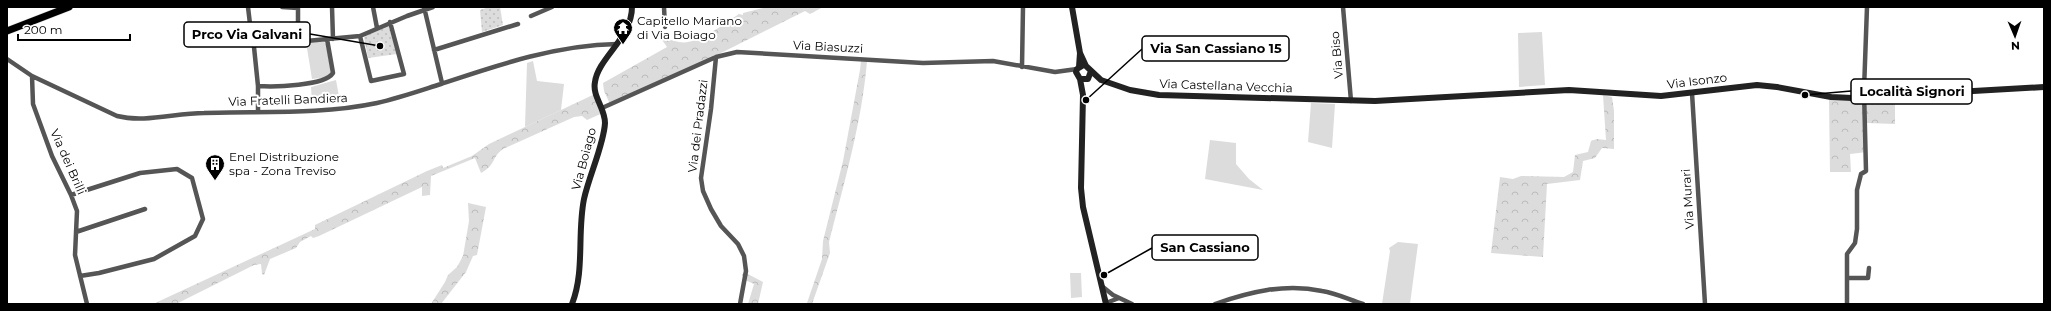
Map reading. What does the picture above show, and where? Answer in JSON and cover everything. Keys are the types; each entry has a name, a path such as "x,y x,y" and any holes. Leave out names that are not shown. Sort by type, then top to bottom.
{"main road":[{"path":"7,31 69,7"},
{"name":"Via Boiago","path":"572,304 578,280 584,199 605,123 594,82 598,71 617,44 629,23 632,7"},
{"path":"1072,7 1080,53 1078,68 1083,95 1081,188 1083,207 1106,304"},
{"name":"Via Castellana Vecchia","path":"1080,53 1086,66 1091,72 1102,80"},
{"path":"1078,68 1086,66"},
{"path":"1083,95 1091,72"},
{"name":"Via Castellana Vecchia","path":"1079,78 1102,80 1130,90 1159,95 1351,101"},
{"name":"Via Isonzo","path":"1351,101 1386,101 1564,90 1653,96 1692,93 1739,86 1765,86 1831,97 1865,98 2044,87"}],"street":[{"path":"248,7 252,41"},
{"path":"282,7 298,8 298,42"},
{"path":"258,86 315,82 330,77 333,73 330,39 332,7"},
{"path":"373,7 377,28"},
{"path":"274,44 360,36 424,8 433,7"},
{"path":"530,16 552,7"},
{"path":"664,7 665,27"},
{"path":"1022,67 1023,7"},
{"name":"Via Biso","path":"1343,7 1351,101"},
{"path":"1848,304 1847,254 1855,243 1857,229 1857,190 1862,174 1866,171 1866,7"},
{"path":"424,8 442,83"},
{"path":"360,36 371,81 404,74 390,22"},
{"path":"434,50 518,24"},
{"name":"Via Fratelli Bandiera","path":"7,59 32,76 117,116 130,119 189,113 300,112 357,106 405,96 442,83 551,51 617,44"},
{"path":"254,46 258,86 258,112"},
{"name":"Via Biasuzzi","path":"602,108 716,57 737,52 923,64 993,61 1022,67 1063,72 1079,78"},
{"name":"Via dei Pradazzi","path":"716,57 711,109 701,178 703,191 711,209 721,226 738,244 744,256 746,271 740,304"},
{"name":"Via Biasuzzi","path":"1063,72 1078,68"},
{"name":"Via dei Brilli","path":"32,76 33,104 52,156 71,194 77,210 75,255 87,304"},
{"name":"Via Murari","path":"1692,93 1705,304"},
{"path":"71,194 140,174 176,170 192,178 203,219 195,236 154,259 99,273 80,276"},
{"path":"76,232 145,209"},
{"path":"1847,278 1868,278 1869,268"},
{"path":"1103,287 1119,298 1132,304"},
{"path":"1215,304 1236,296 1287,287 1323,291 1363,304"},
{"path":"1106,304 1119,298"}],"green space":[{"path":"489,7 500,7 503,25 482,32 480,10"},
{"path":"767,7 823,7 810,14 805,11 699,64 610,104 604,91 603,83 667,47 660,37 679,42 694,41 719,28 739,14 743,15 743,13"},
{"path":"388,24 397,54 368,58 364,37 367,34"},
{"path":"1542,32 1545,85 1519,87 1518,33"},
{"path":"306,42 324,42 326,44 331,73 328,77 312,79"},
{"path":"533,61 537,81 564,84 561,110 525,127 527,63"},
{"path":"861,61 867,61 865,84 852,152 829,242 830,253 812,304 807,303 822,259 823,241 843,161"},
{"path":"336,80 340,102 312,103 311,87"},
{"path":"597,93 605,112 587,120 582,116 574,117 503,149 499,152 489,167 481,173 475,158 431,176 430,195 422,196 422,187 319,236 313,238 311,236 300,242 296,248 270,259 264,275 262,274 261,264 254,265 176,304 153,304 315,229 315,225 427,171 442,165 443,168 472,156 489,144"},
{"path":"1603,95 1612,97 1614,111 1614,149 1602,148 1595,158 1583,161 1580,180 1547,184 1543,257 1491,253 1500,177 1513,179 1521,176 1564,177 1573,172 1575,155 1588,152 1591,141 1597,139 1606,140"},
{"path":"1895,99 1895,124 1867,123 1867,152 1850,154 1851,172 1830,172 1829,100 1859,101"},
{"path":"1311,103 1335,104 1332,148 1308,142"},
{"path":"1210,140 1236,143 1236,164 1249,179 1263,190 1205,179"},
{"path":"468,203 486,207 477,255 473,256 466,272 441,304 431,304 448,275 457,267 463,256 469,221"},
{"path":"1398,242 1418,244 1410,304 1382,304 1390,251 1389,248"},
{"path":"744,272 763,282 758,304 748,304 754,284 745,280 742,275"},
{"path":"1070,273 1081,273 1082,297 1071,298"}],"place":[{"name":"Capitello Mariano di Via Boiago","path":"623,45"},
{"name":"Prco Via Galvani","path":"380,46"},
{"name":"Località Signori","path":"1805,95"},
{"name":"Via San Cassiano 15","path":"1086,100"},
{"name":"Enel Distribuzione spa - Zona Treviso","path":"215,181"},
{"name":"San Cassiano","path":"1104,275"}]}
